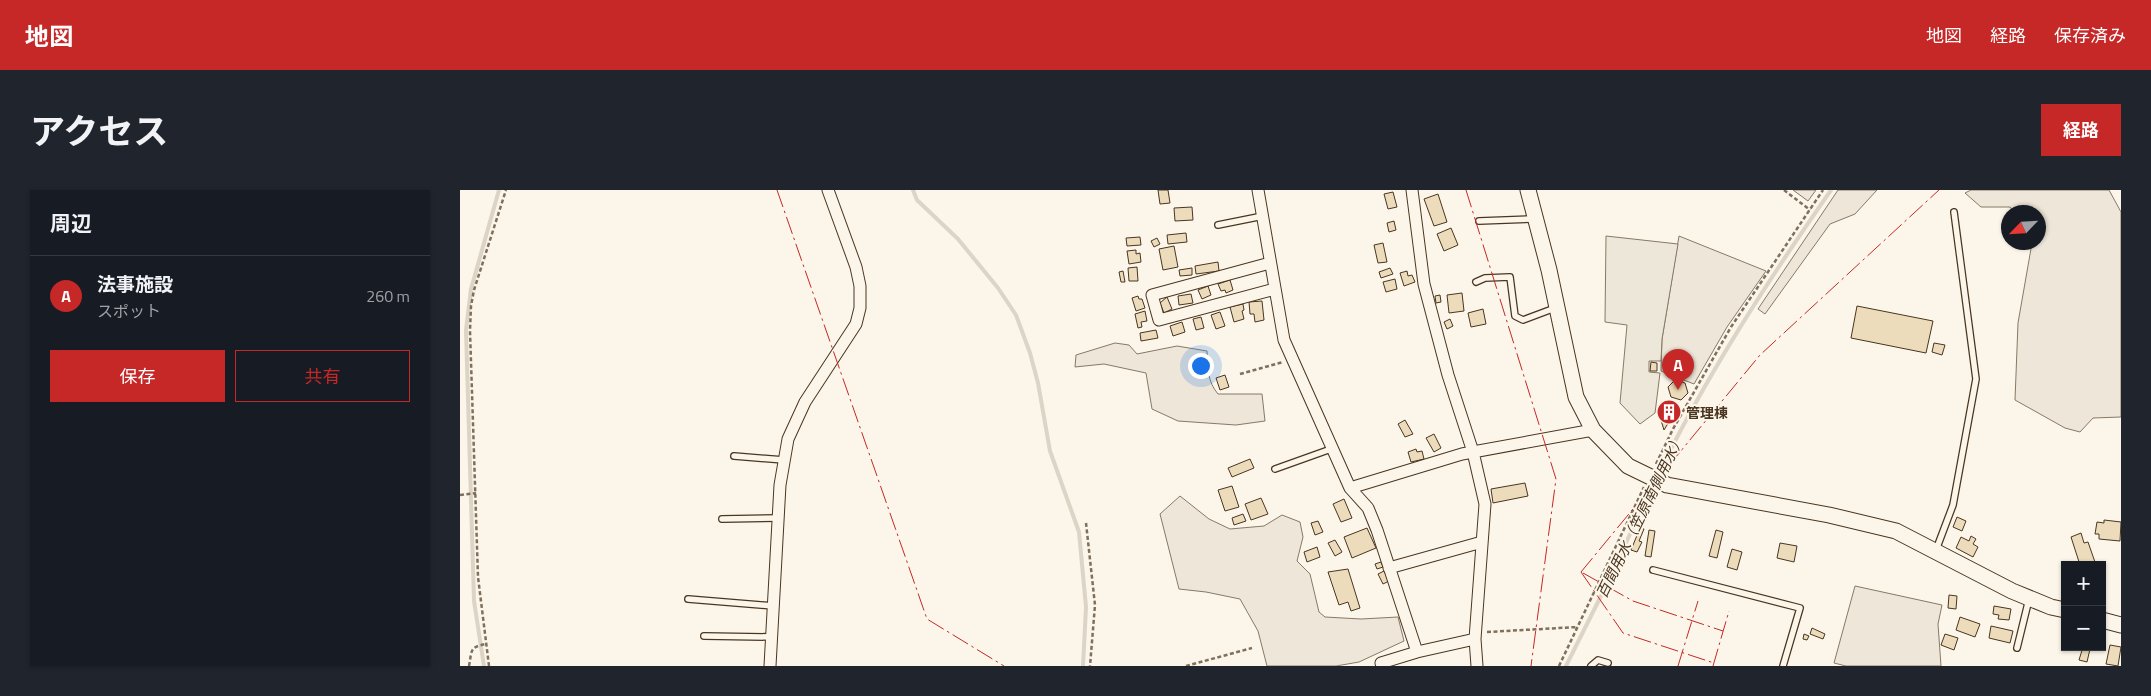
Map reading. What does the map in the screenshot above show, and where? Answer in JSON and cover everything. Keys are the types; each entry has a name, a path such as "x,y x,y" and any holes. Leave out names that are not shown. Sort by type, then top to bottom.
{"street":[{"path":"770,666 780,485 788,439 805,402 830,362 847,341 856,324 860,308 860,286 856,267 828,190"},
{"path":"1258,190 1284,340 1350,488 1368,508 1417,652"},
{"path":"1412,190 1424,284 1448,375 1473,452 1485,504 1476,636 1477,666"},
{"path":"1528,190 1557,307 1576,397 1593,430 1628,466 1667,485 1829,515 1896,531 2030,598 2061,609"},
{"path":"1270,263 1152,295 1159,320 1275,288"},
{"path":"1350,488 1473,452 1593,430"},
{"path":"1390,568 1482,542"},
{"path":"2106,621 2121,625"},
{"path":"1382,666 1381,664 1417,652 1476,636"}],"lane":[{"path":"1936,550 1953,505 1976,379 1954,212"},
{"path":"1218,225 1263,216"},
{"path":"1479,220 1536,219"},
{"path":"1476,282 1486,278 1510,277 1515,316 1523,320 1557,307"},
{"path":"1275,469 1331,448"},
{"path":"734,456 785,460"},
{"path":"722,519 778,518"},
{"path":"1654,570 1800,608 1783,666"},
{"path":"2017,648 2030,598"},
{"path":"688,599 773,606"},
{"path":"704,636 771,637"},
{"path":"1591,666 1598,660 1608,663"}],"path":[{"path":"489,666 478,577 470,331 471,306 506,190"},
{"path":"1784,190 1810,210"},
{"path":"1558,666 1673,428 1731,327 1824,190"},
{"path":"1240,374 1291,359"},
{"path":"460,495 476,493"},
{"path":"1086,523 1095,605 1090,666"},
{"path":"1476,636 1578,627"},
{"path":"469,666 472,649 486,644"},
{"path":"1186,666 1252,648"}],"shaded area":[{"path":"1793,190 1816,190 1808,201"},
{"path":"1838,190 1877,190 1855,214 1830,224 1765,314 1758,309"},
{"path":"1971,190 2109,190 2121,212 2121,417 2093,418 2080,432 2065,428 2015,400 2018,323 2031,250 2046,250 2046,205 1981,207 1965,193"},
{"path":"1606,236 1678,244 1662,339 1661,361 1649,361 1649,372 1660,373 1655,413 1640,424 1620,403 1627,325 1605,322"},
{"path":"1679,236 1766,271 1727,327 1694,384 1661,371 1662,339"},
{"path":"1115,343 1129,345 1137,354 1177,346 1207,351 1210,379 1218,394 1262,394 1265,421 1236,425 1178,421 1152,409 1146,373 1104,364 1075,367 1076,355"},
{"path":"1180,496 1209,519 1230,529 1264,526 1282,515 1300,522 1303,537 1297,561 1310,574 1319,612 1325,617 1361,619 1398,617 1404,641 1359,662 1336,666 1267,666 1258,631 1240,599 1179,589 1160,514"},
{"path":"1855,586 1942,605 1938,624 1941,666 1846,666 1834,663"}],"building":[{"path":"1158,190 1168,190 1170,203 1160,204"},
{"path":"1393,192 1397,207 1388,209 1384,194"},
{"path":"1438,194 1447,222 1434,226 1424,199"},
{"path":"1192,207 1193,220 1175,221 1174,208"},
{"path":"1394,221 1396,230 1389,232 1387,223"},
{"path":"1451,228 1458,245 1444,251 1437,234"},
{"path":"1186,233 1187,242 1168,244 1167,235"},
{"path":"1140,237 1141,245 1127,246 1126,238"},
{"path":"1157,238 1160,244 1154,247 1151,241"},
{"path":"1383,243 1387,262 1378,263 1374,245"},
{"path":"1174,246 1178,267 1163,270 1159,249"},
{"path":"1136,250 1136,254 1140,253 1141,262 1129,264 1127,251"},
{"path":"1218,262 1219,271 1196,274 1195,266"},
{"path":"1137,267 1138,281 1129,281 1128,268"},
{"path":"1192,268 1192,275 1180,276 1179,270"},
{"path":"1390,268 1393,274 1381,278 1379,272"},
{"path":"1123,271 1125,282 1121,282 1119,272"},
{"path":"1407,271 1408,276 1412,275 1415,282 1404,286 1400,273"},
{"path":"1395,279 1397,289 1386,292 1383,282"},
{"path":"1230,280 1233,290 1226,293 1225,290 1221,291 1218,284"},
{"path":"1208,286 1211,295 1202,299 1198,290"},
{"path":"1462,293 1464,311 1449,313 1447,295"},
{"path":"1191,294 1193,303 1179,305 1178,296"},
{"path":"1440,295 1441,302 1436,303 1435,296"},
{"path":"1138,296 1139,299 1142,299 1145,308 1136,311 1132,298"},
{"path":"1167,297 1172,309 1164,313 1160,303"},
{"path":"1262,301 1264,320 1255,322 1254,314 1250,314 1249,302"},
{"path":"1243,304 1244,319 1234,322 1230,307"},
{"path":"1857,306 1933,321 1926,353 1851,338"},
{"path":"1483,309 1486,324 1471,327 1468,313"},
{"path":"1145,311 1147,321 1141,322 1142,327 1138,328 1135,314"},
{"path":"1220,312 1225,326 1216,329 1211,315"},
{"path":"1201,317 1204,328 1196,330 1193,319"},
{"path":"1450,319 1453,326 1447,329 1444,322"},
{"path":"1182,322 1185,332 1173,336 1170,326"},
{"path":"1156,330 1158,338 1141,341 1140,333"},
{"path":"1934,343 1945,345 1942,355 1932,352"},
{"path":"1651,362 1657,363 1657,371 1650,371"},
{"path":"1225,375 1229,387 1220,390 1216,378"},
{"path":"1675,380 1685,383 1688,393 1681,400 1671,397 1668,387"},
{"name":"管理棟","path":"1669,402 1678,407 1664,430 1660,417"},
{"path":"1405,420 1413,434 1405,437 1398,424"},
{"path":"1434,434 1441,448 1434,452 1426,438"},
{"path":"1416,449 1417,452 1422,451 1424,459 1411,462 1408,452"},
{"path":"1250,459 1254,468 1232,477 1228,468"},
{"path":"1525,483 1528,496 1493,503 1491,489"},
{"path":"1232,486 1239,507 1225,511 1218,490"},
{"path":"1261,498 1268,514 1251,520 1245,504"},
{"path":"1344,499 1352,518 1341,522 1333,504"},
{"path":"1243,514 1246,521 1234,525 1232,518"},
{"path":"1957,517 1966,521 1962,531 1953,527"},
{"path":"2104,520 2121,522 2120,541 2099,539 2099,534 2095,534 2097,522 2104,523"},
{"path":"1318,521 1323,532 1315,535 1311,523"},
{"path":"1367,528 1376,548 1352,558 1344,537"},
{"path":"1640,528 1644,529 1639,541 1642,542 1637,552 1631,550"},
{"path":"1649,530 1655,531 1651,557 1645,556"},
{"path":"1716,530 1723,532 1717,558 1709,556"},
{"path":"2081,533 2084,543 2088,542 2095,561 2079,561 2071,537"},
{"path":"1971,536 1976,539 1973,544 1978,547 1973,557 1956,548 1961,537 1969,541"},
{"path":"1335,540 1342,552 1335,556 1328,543"},
{"path":"1780,543 1797,546 1794,562 1777,558"},
{"path":"1317,547 1320,557 1307,562 1304,552"},
{"path":"1732,549 1742,552 1737,570 1727,567"},
{"path":"1381,562 1383,567 1377,569 1375,564"},
{"path":"1348,569 1360,608 1351,611 1348,602 1339,605 1328,572"},
{"path":"1384,571 1389,581 1383,584 1378,574"},
{"path":"1949,595 1957,596 1956,609 1948,608"},
{"path":"1994,606 2011,609 2009,620 1998,619 1999,615 1993,614"},
{"path":"1960,617 1980,624 1975,637 1956,630"},
{"path":"1991,626 2013,631 2010,643 1989,638"},
{"path":"1812,628 1825,634 1823,639 1810,634"},
{"path":"1804,634 1809,636 1807,640 1803,639"},
{"path":"1945,634 1958,638 1954,650 1941,645"},
{"path":"2110,645 2121,647 2118,666 2106,664"},
{"path":"2082,651 2090,651 2087,662 2079,660"}],"waterway":[{"path":"484,666 474,601 466,330 471,289 499,190"},
{"path":"913,190 917,200 958,239 998,288 1016,315 1030,353 1038,383 1050,451 1079,532 1086,607 1083,666"},
{"name":"百間用水（笠原南側用水）","path":"1657,477 1696,402 1738,330 1831,190"},
{"name":"百間用水（笠原南側用水）","path":"1566,666 1654,483"}],"power":[{"path":"777,190 927,619 1004,666"},
{"path":"1466,190 1556,479 1531,666"},
{"path":"1581,572 1760,355 1939,190"},
{"path":"1581,572 1623,633 1714,663"},
{"path":"1583,573 1633,601 1723,631"},
{"path":"1678,666 1698,601"},
{"path":"1713,666 1729,611"}],"place":[{"name":"法事施設","path":"1678,390"},
{"name":"管理棟","path":"1669,412"}]}
